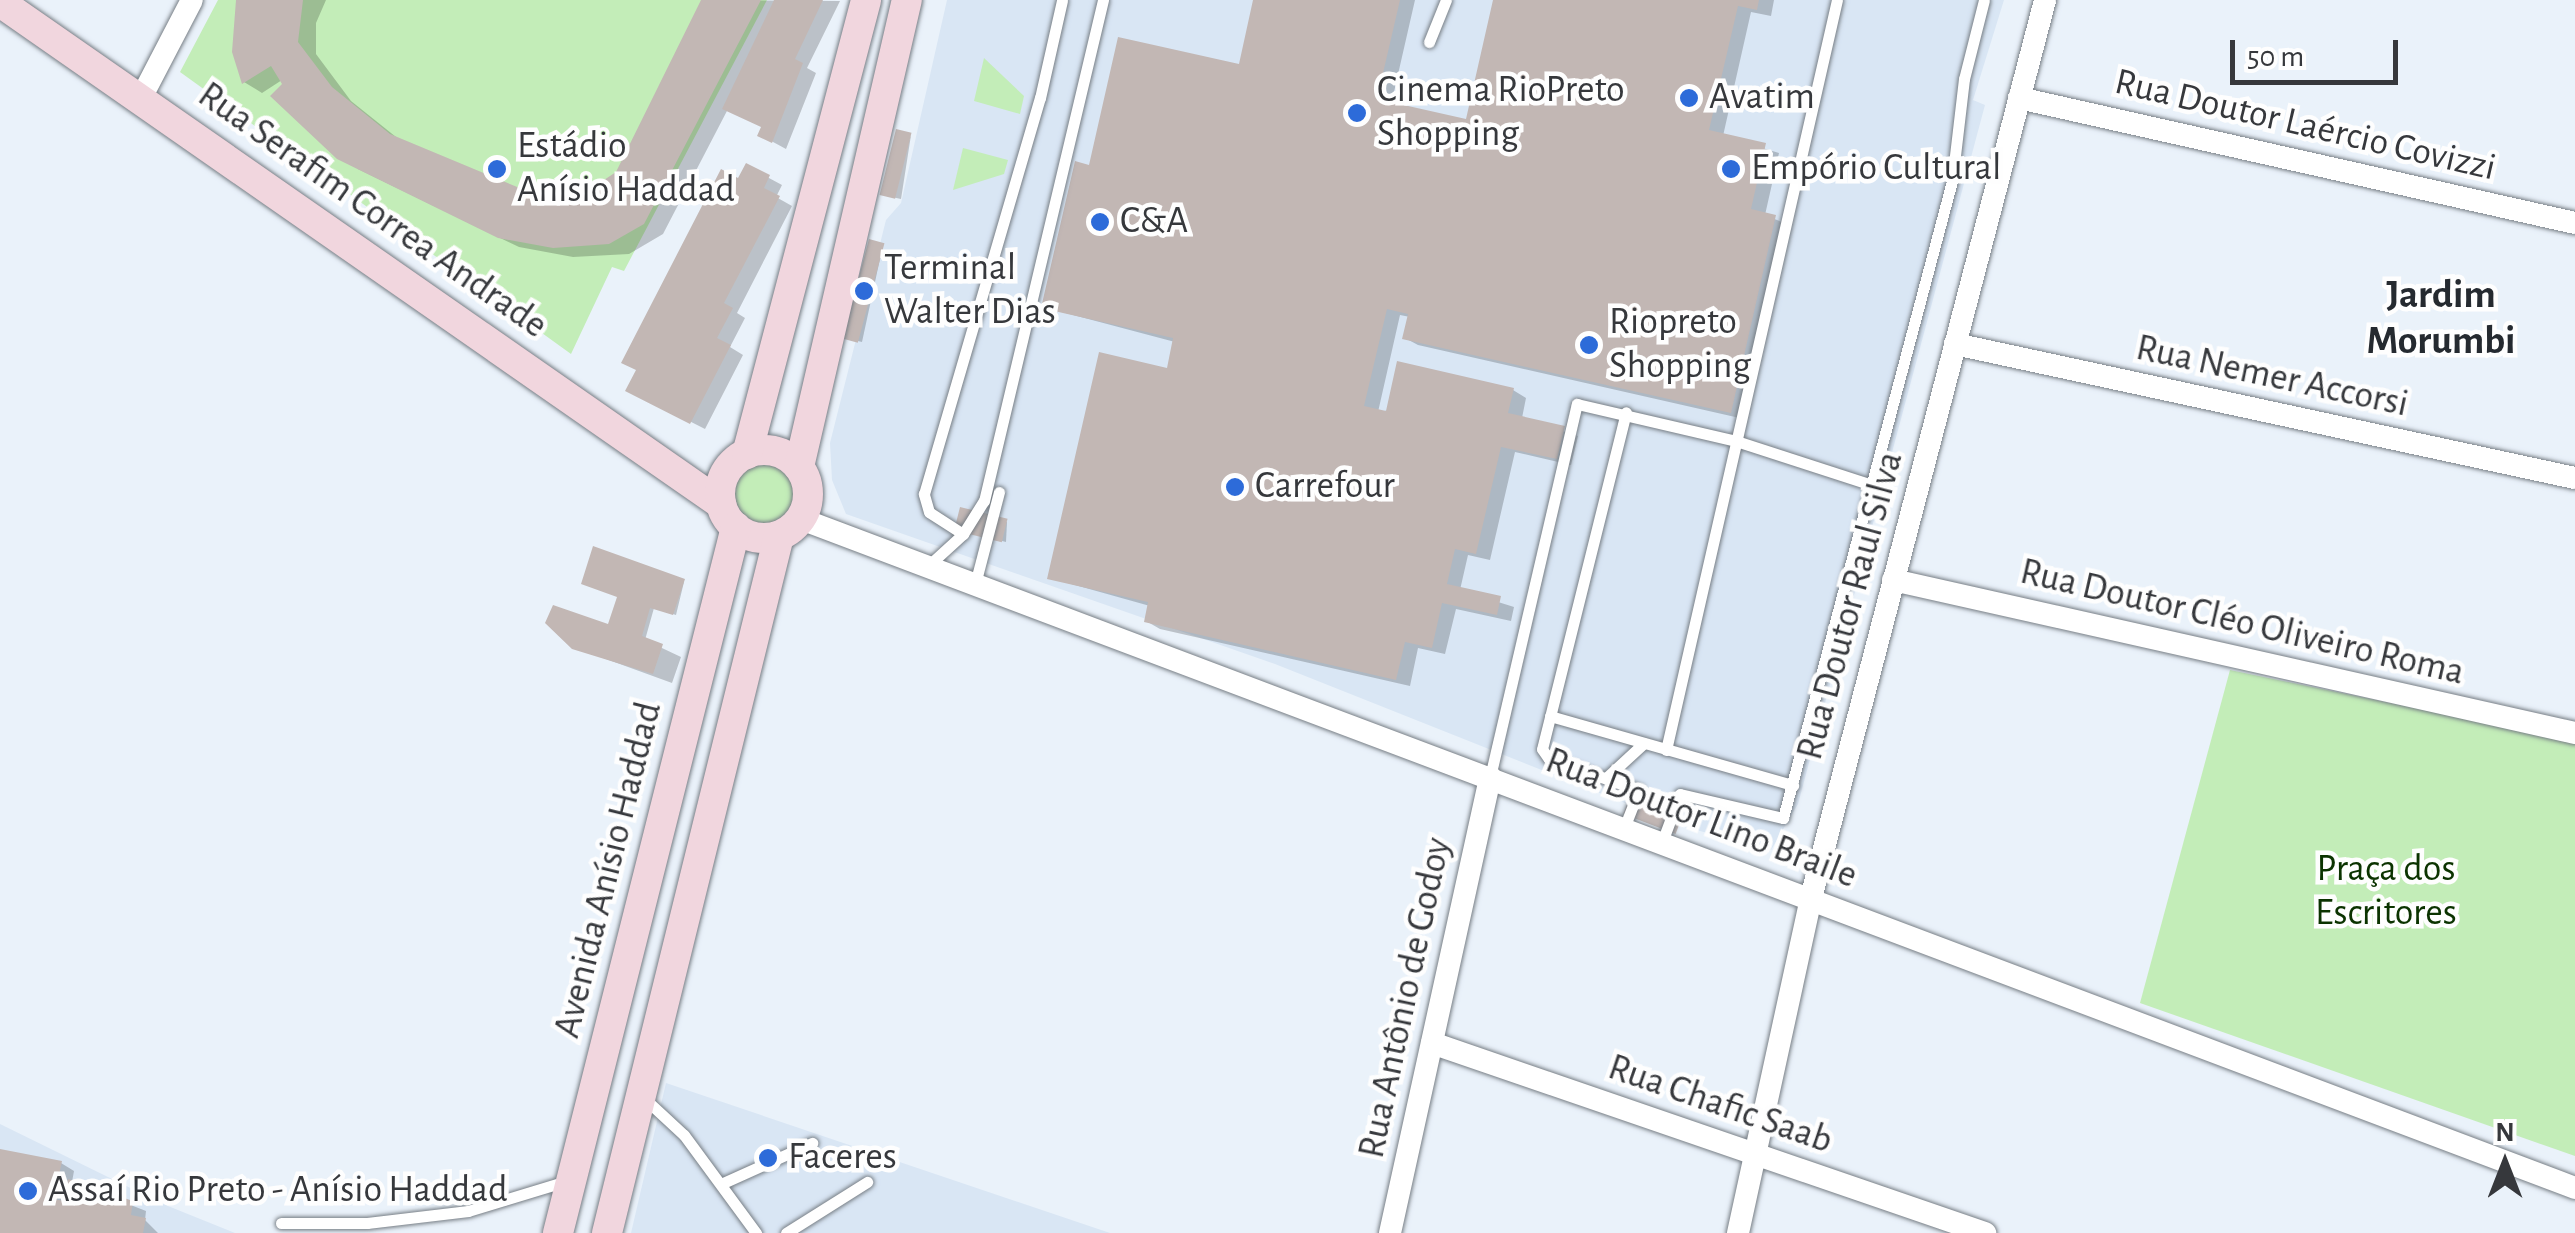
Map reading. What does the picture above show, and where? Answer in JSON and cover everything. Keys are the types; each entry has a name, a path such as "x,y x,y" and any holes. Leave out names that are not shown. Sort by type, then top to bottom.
{"main road":[{"path":"790,527 749,535 719,500 747,454 866,0"},
{"path":"607,1233 643,1080 790,527 808,492 800,467 908,0"},
{"name":"Rua Serafim Correa Andrade","path":"0,2 719,500"},
{"path":"747,454 776,452 800,467"},
{"name":"Avenida Anísio Haddad","path":"558,1233 604,1052 719,500"},
{"path":"604,1052 643,1080"}],"street":[{"path":"142,98 192,0"},
{"name":"Rua Doutor Raul Silva","path":"1738,1233 1811,898 2044,0"},
{"name":"Rua Doutor Laércio Covizzi","path":"2019,98 2575,223"},
{"name":"Rua Nemer Accorsi","path":"1955,344 2575,478"},
{"name":"Rua Doutor Lino Braile","path":"790,527 929,565 2575,1188"},
{"name":"Rua Doutor Cléo Oliveiro Roma","path":"1894,580 2575,733"},
{"name":"Rua Antônio de Godoy","path":"1390,1233 1490,777"},
{"name":"Rua Chafic Saab","path":"1432,1043 1985,1233"}],"lane":[{"path":"963,534 930,512 924,494 1040,98 1062,0"},
{"path":"929,565 963,534 988,488 1102,0"},
{"path":"1429,42 1446,0"},
{"path":"1666,750 1837,0"},
{"path":"1662,842 1680,794 1784,818 1952,182 1964,78 1984,0"},
{"path":"1490,777 1572,412 1584,402 1736,441 1872,485"},
{"path":"1624,828 1638,790 1607,776 1549,759 1542,748 1626,412"},
{"path":"975,584 998,492"},
{"path":"1550,716 1793,785"},
{"path":"1607,776 1644,743"},
{"path":"643,1080 723,1183 756,1233"},
{"path":"723,1183 812,1143"},
{"path":"281,1223 367,1223 468,1211 571,1179"},
{"path":"786,1233 868,1182"}],"shaded area":[{"path":"947,0 2004,0 1973,100 1985,105 1798,804 1771,850 1685,827 1275,664 846,514 832,480 830,443 886,220 901,203"},
{"name":"Faceres","path":"666,1083 1110,1233 631,1233"},
{"name":"Assaí Rio Preto - Anísio Haddad","path":"0,1124 163,1204 235,1233 0,1233"}],"green space":[{"name":"Estádio Anísio Haddad","path":"218,0 767,0 624,271 612,267 571,354 180,72"},
{"path":"984,58 1024,96 1020,114 974,101"},
{"path":"963,148 1008,160 1004,174 953,190"},
{"path":"765,460 790,470 800,495 790,520 765,530 740,520 730,495 740,470"},
{"name":"Praça dos Escritores","path":"2230,670 2575,741 2575,1156 2140,1003"}],"building":[{"path":"236,0 303,0 298,42 332,87 390,134 522,189 586,192 616,172 701,0 761,0 644,224 609,244 553,248 498,238 337,159 270,96 282,84 271,66 242,84 232,52"},
{"path":"774,0 823,0 795,59 803,63 772,143 757,136 761,127 722,109"},
{"name":"Riopreto Shopping","path":"1253,0 1400,0 1377,99 1466,119 1493,0 1759,0 1757,10 1738,6 1709,130 1766,143 1751,209 1776,215 1731,413 1402,339 1408,314 1387,309 1364,406 1386,411 1397,361 1514,388 1508,413 1565,426 1557,459 1501,447 1476,554 1455,549 1447,584 1501,596 1497,615 1442,603 1432,648 1405,642 1396,680 1144,622 1148,602 1047,579 1099,352 1167,368 1173,338 1041,308 1075,161 1089,165 1118,37 1239,64"},
{"path":"896,129 912,133 895,199 880,195"},
{"path":"746,163 770,175 764,188 780,196 724,303 733,308 717,338 731,345 690,424 625,391 636,370 621,363 721,169 738,178"},
{"name":"Terminal Walter Dias","path":"869,239 884,243 858,343 842,338"},
{"path":"960,507 1008,519 1002,542 954,530"},
{"path":"593,546 685,579 673,615 650,608 642,636 663,644 653,674 572,649 545,623 553,605 608,624 617,597 581,584"},
{"path":"1629,799 1681,819 1676,834 1623,814"},
{"name":"Assaí Rio Preto - Anísio Haddad","path":"0,1149 62,1161 54,1199 64,1201 68,1179 133,1201 131,1215 146,1218 143,1233 0,1233"}],"place":[{"name":"Avatim","path":"1689,98"},
{"name":"Cinema RioPreto Shopping","path":"1357,113"},
{"name":"Estádio Anísio Haddad","path":"497,169"},
{"name":"Empório Cultural","path":"1731,169"},
{"name":"C&A","path":"1100,222"},
{"name":"Terminal Walter Dias","path":"864,291"},
{"name":"Riopreto Shopping","path":"1589,345"},
{"name":"Carrefour","path":"1235,487"},
{"name":"Faceres","path":"768,1158"},
{"name":"Assaí Rio Preto - Anísio Haddad","path":"28,1191"}],"district":[{"name":"Jardim Morumbi","path":"2441,318"}]}
